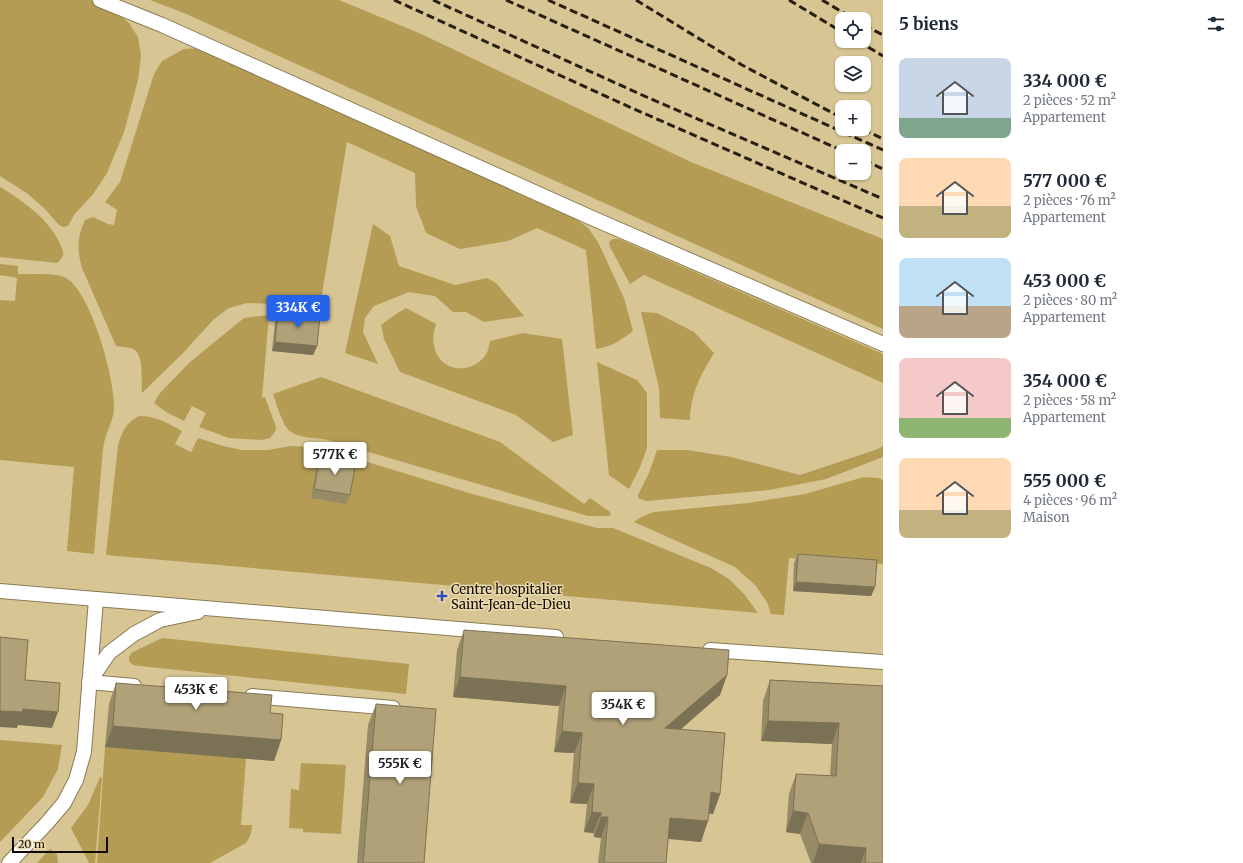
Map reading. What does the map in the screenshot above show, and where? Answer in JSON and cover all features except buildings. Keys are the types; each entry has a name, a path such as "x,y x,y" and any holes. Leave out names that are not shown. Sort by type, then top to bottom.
{"lane":[{"path":"100,0 169,28 599,221 883,344"},
{"path":"0,591 566,638"},
{"path":"9,863 64,803 76,780 84,752 96,599"},
{"path":"90,682 110,653 134,634 160,620 214,609"},
{"path":"699,649 883,662"},
{"path":"90,682 151,687"},
{"path":"238,695 403,709"}],"shaded area":[{"name":"Centre hospitalier Saint-Jean-de-Dieu","path":"0,0 883,0 883,863 0,863"},
{"path":"0,0 91,0 109,7 129,23 138,37 141,56 138,80 124,132 107,173 93,194 74,215 68,226 63,227 59,225 45,209 28,194 0,176"},
{"path":"150,0 339,0 419,33 691,162 883,239 883,329 184,13"},
{"path":"200,48 218,53 575,218 588,228 598,242 624,298 633,331 616,343 607,347 596,349 586,250 537,228 508,241 460,249 426,233 416,206 415,173 347,142 321,300 305,298 304,305 247,303 229,308 214,319 182,354 142,393 142,370 138,353 131,348 116,346 82,268 79,256 80,232 85,220 93,217 108,224 114,225 117,210 105,202 120,182 154,74 162,61 184,49"},
{"path":"0,187 26,204 50,227 63,251 62,257 57,263 0,257"},
{"path":"373,224 390,236 399,266 455,285 487,278 496,283 524,316 484,322 466,312 453,312 435,296 409,292 374,306 365,318 363,332 378,364 345,353"},
{"path":"613,239 619,239 883,354 883,383 644,275 630,284 610,247 609,242"},
{"path":"0,264 18,266 18,274 49,274 66,278 75,286 84,300 100,337 110,377 114,411 103,448 94,554 67,551 74,467 0,460 0,300 15,301 17,278 0,275"},
{"path":"406,308 436,324 433,340 437,354 442,361 455,368 471,366 478,362 485,356 490,341 523,333 562,339 573,435 553,442 516,415 400,372 384,339 381,325"},
{"path":"641,312 657,313 694,332 714,353 704,369 694,393 690,420 660,418 659,388"},
{"path":"269,315 262,398 265,397 276,427 275,432 270,438 262,440 229,438 199,427 206,413 192,406 184,421 166,412 154,403 160,393 190,362 244,318"},
{"path":"597,362 637,380 647,393 647,448 640,467 629,489 609,475"},
{"path":"321,377 500,442 584,504 590,498 611,514 609,516 588,516 324,439 304,437 289,431 283,422 273,394"},
{"path":"139,416 157,419 182,431 175,444 191,452 198,438 242,450 268,450 291,446 325,449 469,493 597,528 613,528 711,568 729,579 744,594 758,613 106,555 118,445 125,428"},
{"path":"883,446 883,457 826,479 769,490 646,501 638,498 657,450 687,450 731,457 800,475"},
{"path":"864,477 879,478 883,480 883,564 789,558 784,615 771,614 767,602 755,585 735,567 634,522 641,517 654,512 748,503 805,494"},
{"path":"162,638 409,664 406,694 140,666 133,665 129,661 131,653"},
{"path":"0,740 62,745 58,769 43,797 0,842"},
{"path":"105,747 246,758 241,825 252,825 249,839 246,843 210,863 97,863"},
{"path":"301,763 346,765 341,834 303,832 303,829 289,828 291,789 299,790"},
{"path":"100,777 102,777 95,863 89,863 71,828 88,805"},
{"path":"50,849 57,854 58,863 37,863"}],"railway":[{"path":"394,0 634,109 883,218"},
{"path":"433,0 642,95 883,199"},
{"path":"506,0 835,147"},
{"path":"548,0 883,150"},
{"path":"636,0 742,65 835,114"},
{"path":"789,0 835,28"},
{"path":"822,0 842,12"},
{"path":"871,29 883,35"},
{"path":"870,48 883,56"},
{"path":"871,133 883,139"},
{"path":"871,163 883,169"}],"place":[{"name":"Centre hospitalier Saint-Jean-de-Dieu","path":"442,596"}]}
